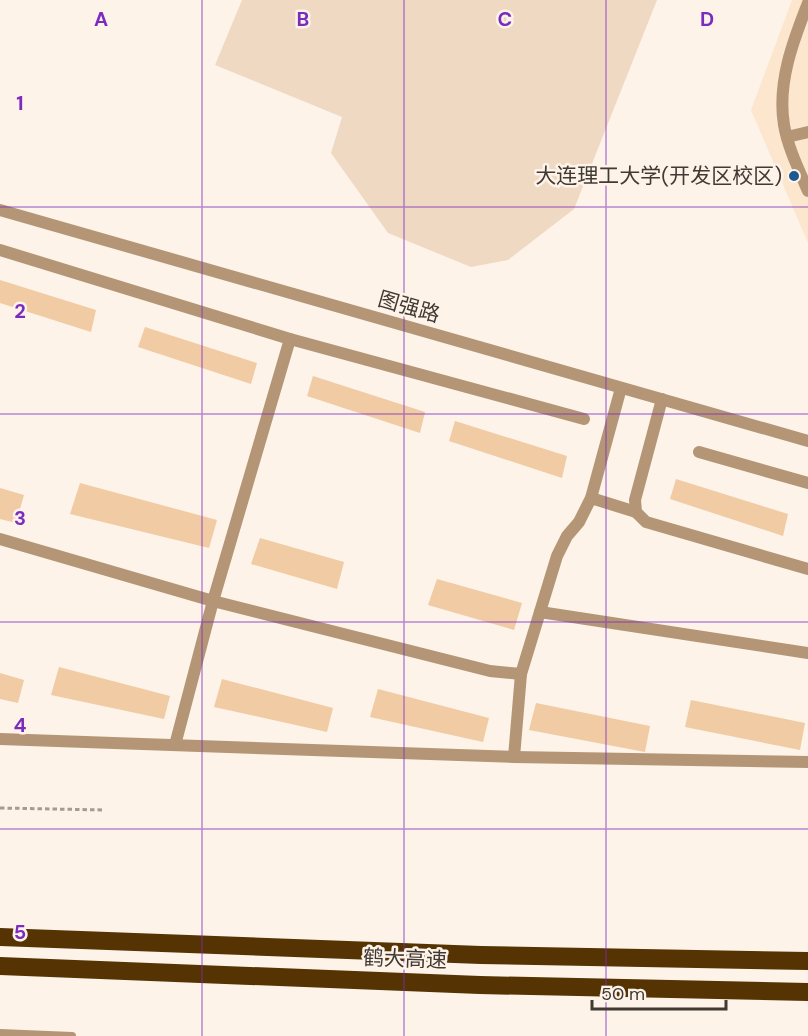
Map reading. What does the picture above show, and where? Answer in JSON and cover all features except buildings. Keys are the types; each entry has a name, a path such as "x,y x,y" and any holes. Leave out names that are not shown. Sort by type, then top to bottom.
{"highway":[{"name":"鹤大高速","path":"0,937 481,955 808,961"},
{"name":"鹤大高速","path":"0,966 468,984 808,992"}],"street":[{"path":"808,3 789,54 783,90 784,125 795,162 808,191"},
{"path":"787,137 808,132"},
{"name":"图强路","path":"0,210 808,441"},
{"path":"0,250 290,339 584,419"},
{"path":"175,745 213,601 290,339"},
{"path":"513,757 521,674 557,556 591,498 621,388"},
{"path":"636,512 635,500 662,399"},
{"path":"699,452 808,483"},
{"path":"591,498 636,512 646,522 808,569"},
{"path":"0,539 213,601 490,671 521,674"},
{"path":"540,612 808,653"},
{"path":"0,739 513,757 808,762"}],"lane":[{"path":"0,1033 72,1036"}],"path":[{"path":"0,808 105,810"}],"shaded area":[{"path":"242,0 657,0 574,209 508,260 471,267 388,233 331,153 342,117 215,65"},
{"name":"大连理工大学(开发区校区)","path":"792,0 808,0 808,243 751,110"}],"place":[{"name":"大连理工大学(开发区校区)","path":"794,176"}]}
